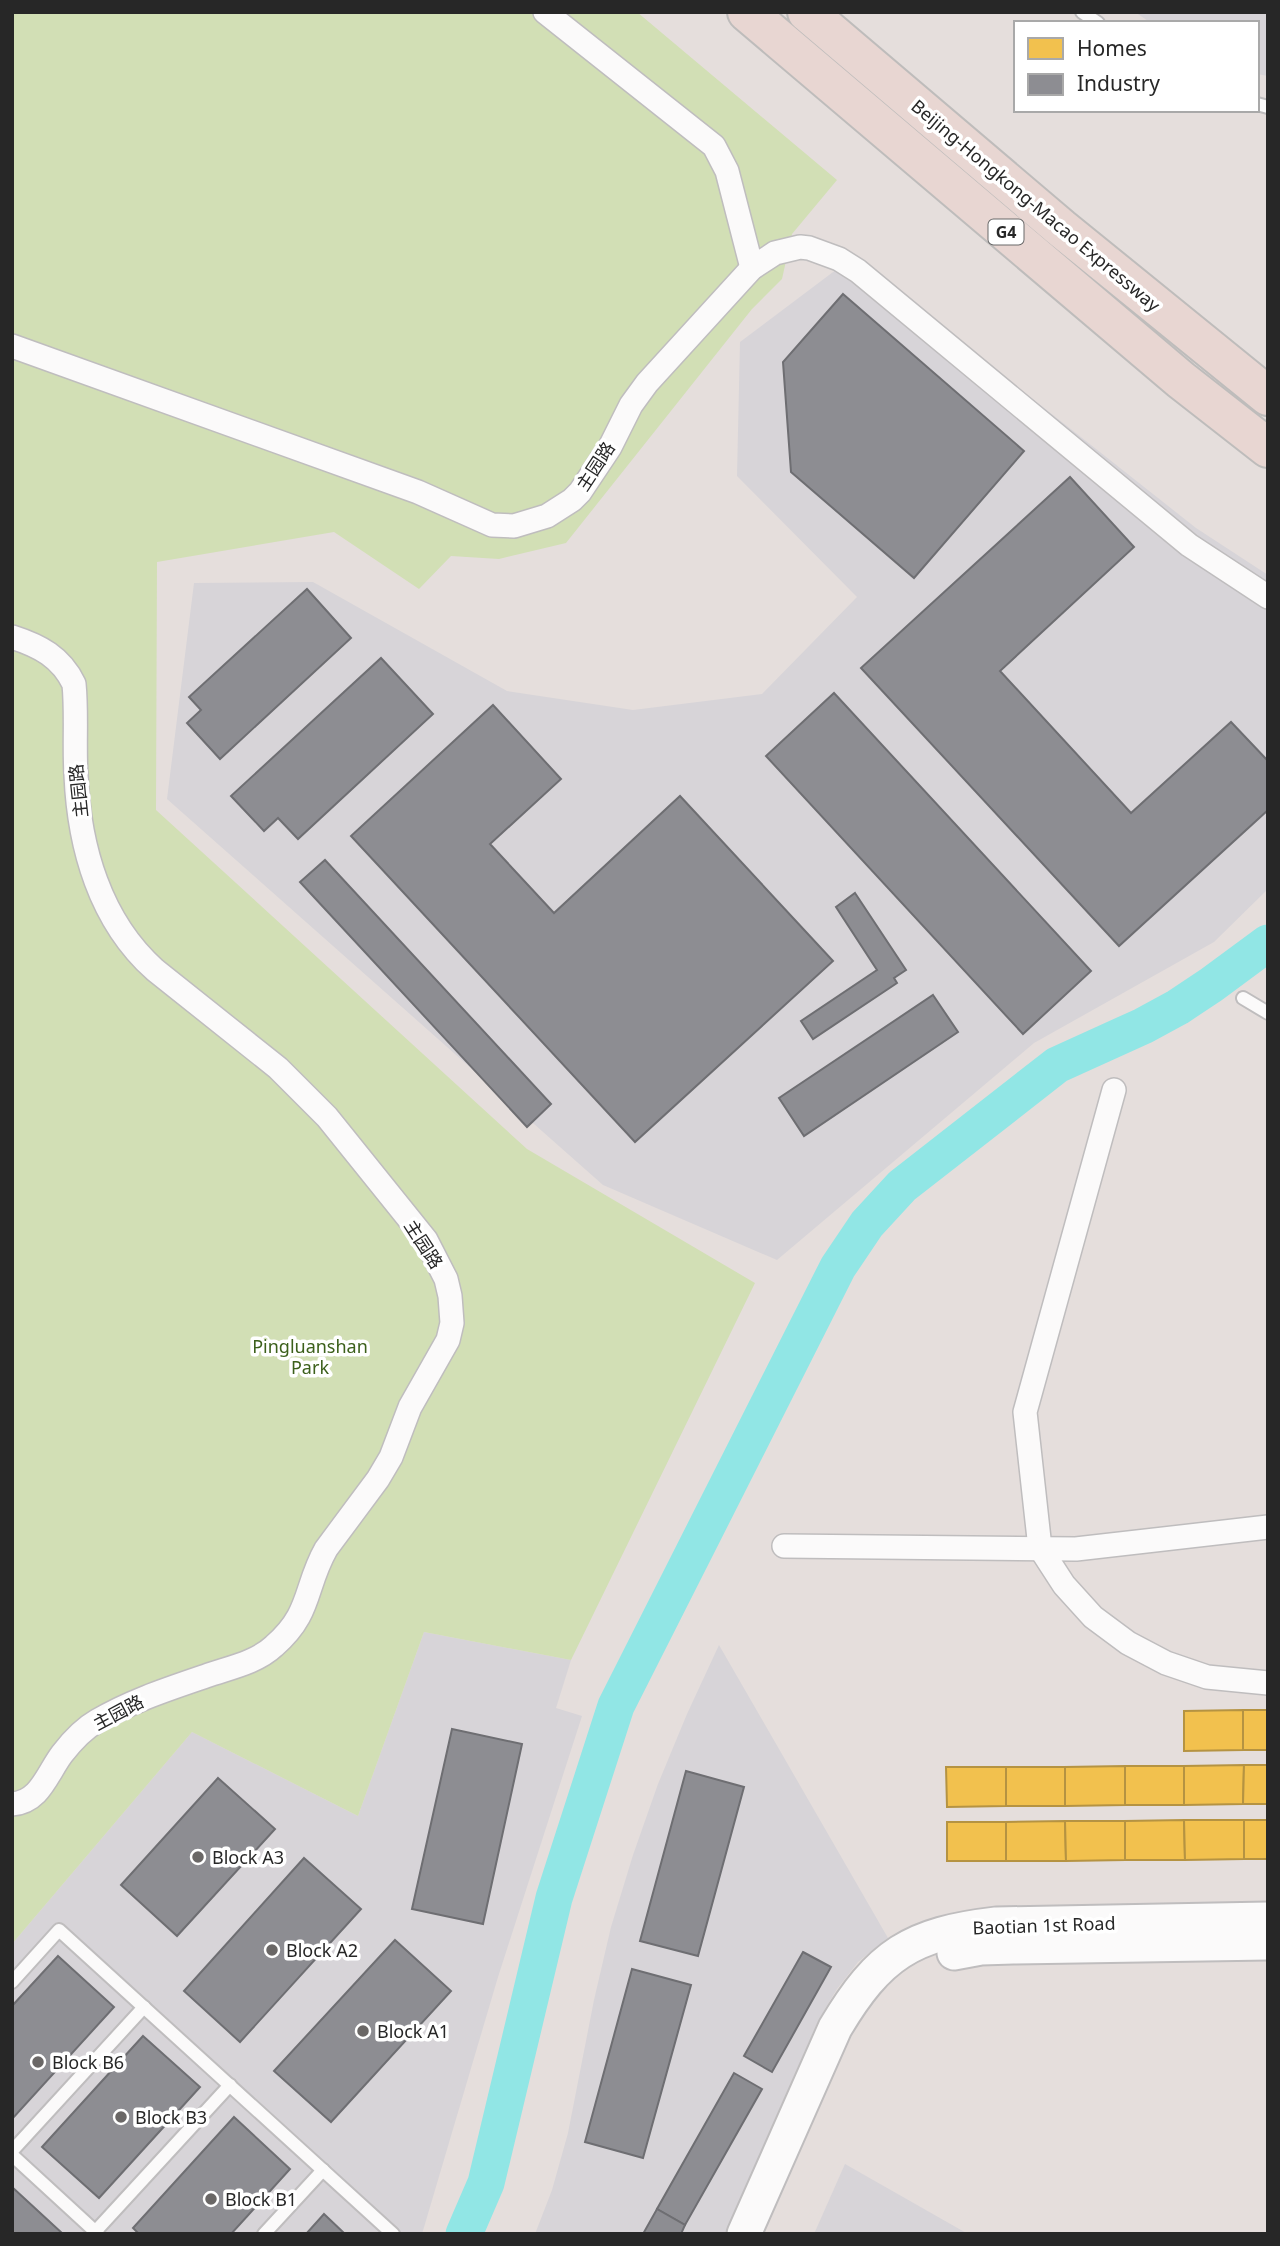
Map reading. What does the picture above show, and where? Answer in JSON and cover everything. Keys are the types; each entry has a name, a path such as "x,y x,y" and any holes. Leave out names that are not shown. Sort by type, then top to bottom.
{"highway":[{"name":"G4","path":"747,12 1130,337 1268,448"},
{"name":"Beijing-Hongkong-Macao Expressway","path":"807,12 1072,237 1268,396"}],"main road":[{"name":"Baotian 1st Road","path":"744,2234 835,2028 852,1999 871,1975 898,1953 925,1938 996,1924 1268,1919"},
{"name":"Baotian 1st Road","path":"768,2234 856,2038 871,2012 888,1991 926,1962 981,1948 1268,1943"}],"street":[{"path":"545,12 714,146 727,171 752,268"},
{"name":"主园路","path":"12,346 418,492 492,525 514,526 547,516 572,500 610,447 631,405 647,383 752,268 775,253 800,247 822,252 847,263 1189,545 1268,597"},
{"name":"主园路","path":"12,637 38,646 51,654 68,672 74,684 79,815 99,892 124,937 137,954 155,970 278,1068 336,1127 426,1240 438,1259 450,1296 452,1323 444,1348 410,1407 390,1457 378,1479 320,1559 307,1602 298,1621 283,1638 256,1658 145,1697 93,1723 75,1738 61,1755 35,1796 22,1804 12,1804"},
{"path":"1114,1090 1025,1412 1040,1548 1071,1593 1093,1617 1128,1643 1166,1663 1207,1677 1268,1683"},
{"path":"784,1546 1076,1549 1268,1527"}],"lane":[{"path":"1243,998 1268,1013"},
{"path":"12,1982 60,1930 393,2234"},
{"path":"144,2007 12,2153 96,2233 230,2085"},
{"path":"264,2234 323,2170"}],"shaded area":[{"path":"1135,12 1268,12 1268,76 1259,74 1259,21 1148,21"},
{"path":"853,257 1196,528 1268,575 1268,889 1214,942 1034,1043 777,1260 603,1185 167,799 194,583 313,582 507,691 633,710 762,694 857,597 737,476 740,342"},
{"path":"424,1632 571,1660 556,1708 582,1716 498,1977 422,2234 12,2234 12,1944 192,1732 358,1816"},
{"path":"719,1645 888,1938 858,1962 819,2019 725,2234 535,2234 552,2190 568,2133 611,1927 633,1855 658,1784"},
{"path":"845,2164 968,2234 814,2234"}],"green space":[{"name":"Pingluanshan Park","path":"12,12 637,12 837,180 792,234 782,279 752,309 566,543 499,559 451,556 419,589 334,532 157,562 156,810 527,1149 755,1283 571,1660 424,1632 358,1816 192,1732 12,1944"}],"building: Homes":[{"path":"1243,1710 1243,1750 1184,1751 1184,1711"},
{"path":"1243,1710 1268,1710 1268,1750 1243,1750"},
{"path":"1244,1765 1243,1804 1184,1805 1184,1766"},
{"path":"1244,1765 1268,1765 1268,1804 1243,1804"},
{"path":"1125,1766 1125,1805 1065,1806 1065,1767"},
{"path":"1125,1766 1184,1766 1184,1805 1125,1805"},
{"path":"946,1767 1006,1767 1006,1806 947,1807"},
{"path":"1006,1767 1065,1767 1065,1806 1006,1806"},
{"path":"1184,1820 1185,1860 1125,1860 1125,1821"},
{"path":"1184,1820 1244,1820 1244,1859 1185,1860"},
{"path":"1244,1820 1268,1820 1268,1859 1244,1859"},
{"path":"1065,1821 1066,1861 1006,1861 1006,1822"},
{"path":"1065,1821 1125,1821 1125,1860 1066,1861"},
{"path":"947,1822 1006,1822 1006,1861 947,1861"}],"building: Industry":[{"path":"843,294 1024,451 914,578 791,472 783,362"},
{"path":"1070,477 1134,547 1000,671 1131,813 1231,722 1268,761 1268,810 1119,946 861,668"},
{"path":"307,589 351,638 220,759 187,723 201,710 189,697"},
{"path":"381,658 433,714 298,839 278,818 264,831 231,796"},
{"path":"834,693 1091,971 1023,1034 766,756"},
{"path":"493,705 561,779 490,844 554,913 680,796 833,961 635,1142 351,836"},
{"path":"325,860 551,1104 527,1127 300,882"},
{"path":"855,893 906,970 894,978 897,983 813,1039 801,1021 877,970 836,907"},
{"path":"933,995 958,1032 804,1136 779,1098"},
{"path":"452,1729 522,1744 483,1924 412,1909"},
{"path":"686,1771 744,1787 698,1956 640,1941"},
{"name":"Block A3","path":"218,1778 275,1829 177,1936 121,1885"},
{"name":"Block A2","path":"304,1858 361,1909 240,2042 184,1991"},
{"name":"Block A1","path":"395,1940 451,1991 331,2122 274,2071"},
{"path":"803,1952 831,1967 772,2072 744,2056"},
{"name":"Block B6","path":"58,1956 114,2007 13,2118 12,2006"},
{"path":"632,1969 691,1985 643,2158 585,2142"},
{"name":"Block B3","path":"143,2036 200,2087 99,2198 42,2147"},
{"path":"734,2073 762,2089 685,2225 657,2209"},
{"name":"Block B1","path":"234,2117 290,2169 231,2234 139,2234 133,2228"},
{"path":"12,2187 63,2234 12,2234"},
{"path":"657,2209 685,2225 681,2234 643,2234"},
{"path":"324,2214 345,2234 306,2234"}],"waterway":[{"path":"464,2234 486,2183 554,1898 616,1706 838,1267 867,1224 902,1186 1057,1065 1178,1007 1268,943"}],"place":[{"name":"Block A3","path":"198,1857"},
{"name":"Block A2","path":"272,1950"},
{"name":"Block A1","path":"363,2031"},
{"name":"Block B6","path":"38,2062"},
{"name":"Block B3","path":"121,2117"},
{"name":"Block B1","path":"211,2199"}]}
